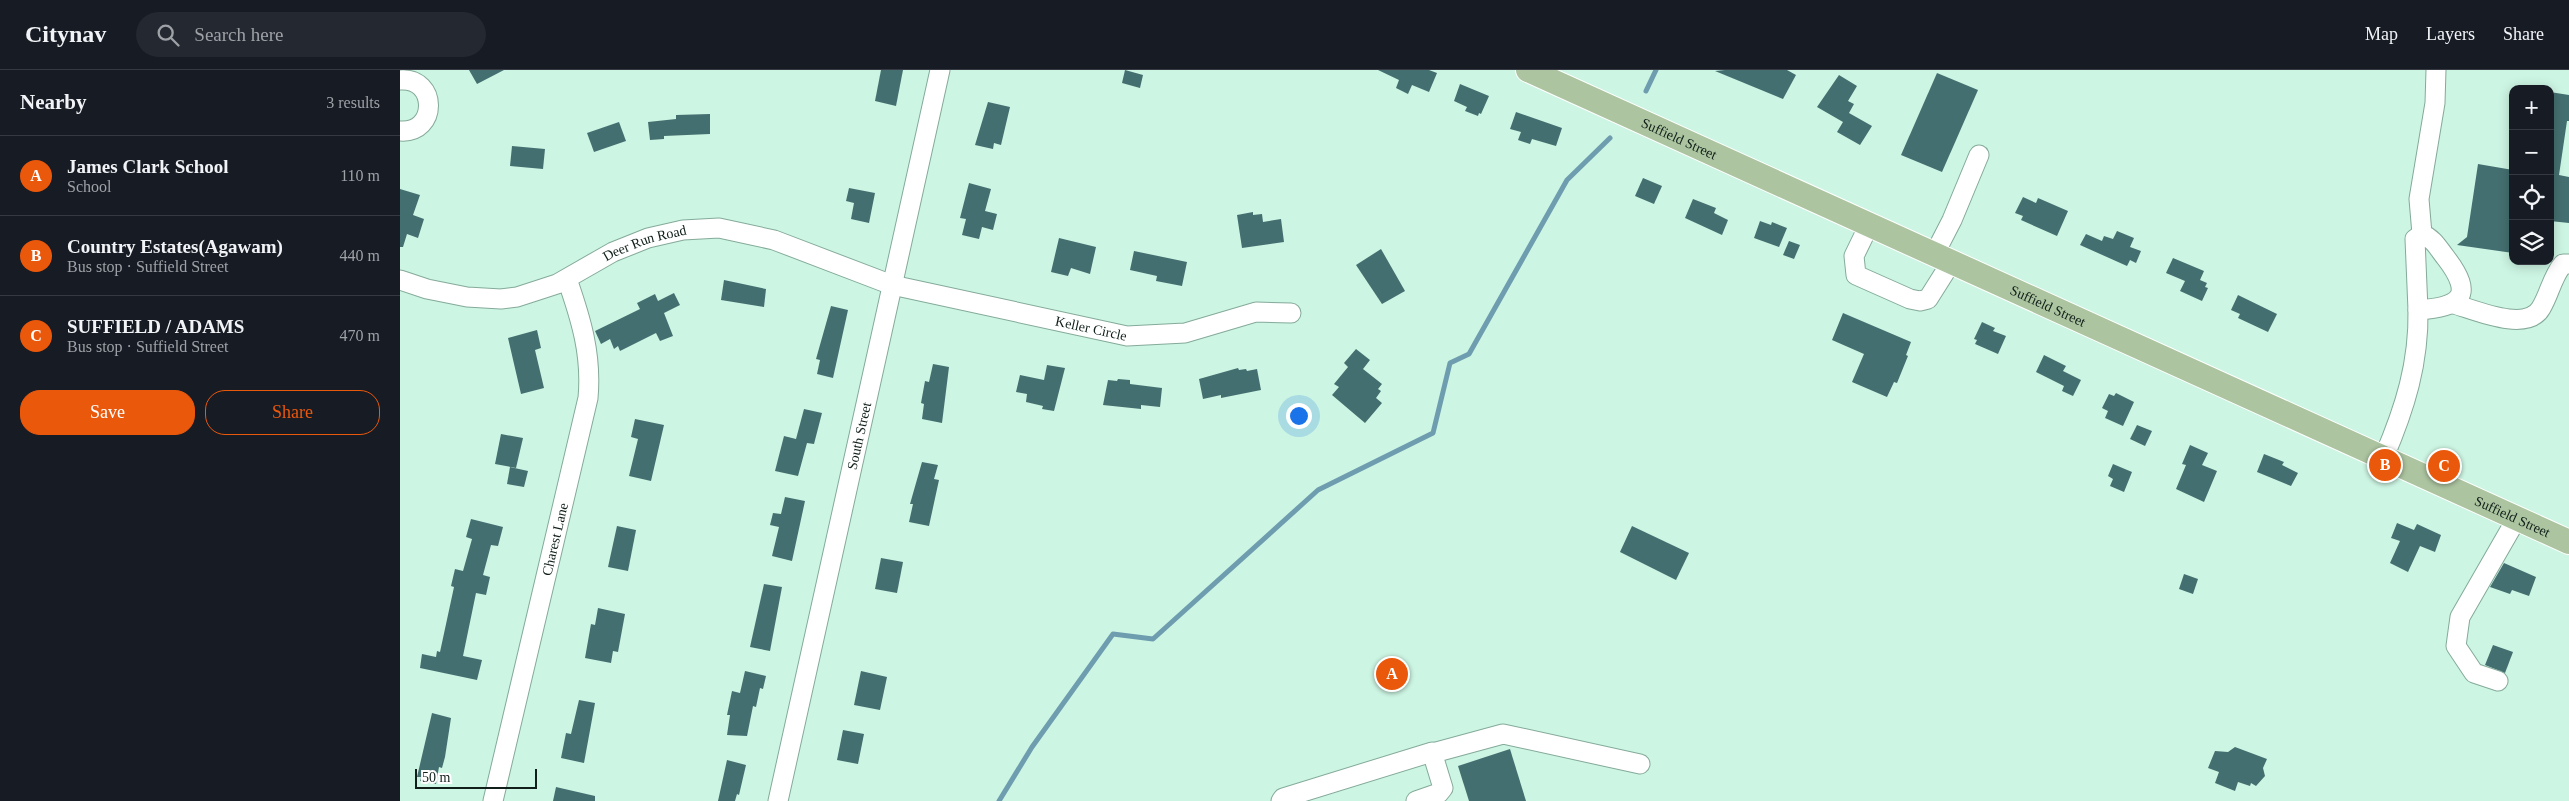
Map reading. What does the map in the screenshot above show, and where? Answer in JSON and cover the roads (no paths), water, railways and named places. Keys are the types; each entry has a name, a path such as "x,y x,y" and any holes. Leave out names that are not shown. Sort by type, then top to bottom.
{"main road":[{"name":"Suffield Street","path":"1528,70 1870,223 2569,542"}],"street":[{"name":"South Street","path":"778,801 940,70"},
{"path":"2422,234 2419,199 2435,104 2436,70"},
{"path":"400,80 409,80 419,84 426,93 430,103 428,114 421,124 410,130 400,130"},
{"path":"1870,223 1854,256 1856,275 1910,299 1920,301 1928,299 1944,257 1952,220 1979,155"},
{"name":"Deer Run Road","path":"400,280 451,294 501,299 545,290 613,252 648,238 683,230 719,228 774,240 892,284"},
{"path":"2418,310 2444,308 2454,304 2460,295 2462,282 2458,273 2431,238 2422,234"},
{"path":"2384,457 2404,407 2414,373 2418,310 2415,239 2422,234"},
{"path":"2454,304 2506,318 2525,321 2540,311 2554,274 2563,264 2569,264"},
{"name":"Charest Lane","path":"493,801 588,398 589,357 581,321 567,279"},
{"name":"Keller Circle","path":"892,284 1127,336 1185,333 1256,312 1291,313"},
{"path":"2498,681 2474,673 2456,646 2460,617 2517,518"},
{"path":"1434,754 1503,734 1640,764"},
{"path":"1281,801 1283,798 1429,751 1434,754 1443,784 1442,791 1416,801"}],"waterway":[{"path":"1646,91 1656,70"},
{"path":"999,801 1032,747 1113,634 1153,639 1318,490 1433,433 1450,363 1469,354 1567,180 1610,138"}],"place":[{"name":"Country Estates(Agawam)","path":"2385,465"},
{"name":"SUFFIELD / ADAMS","path":"2444,466"},
{"name":"James Clark School","path":"1392,674"}]}
